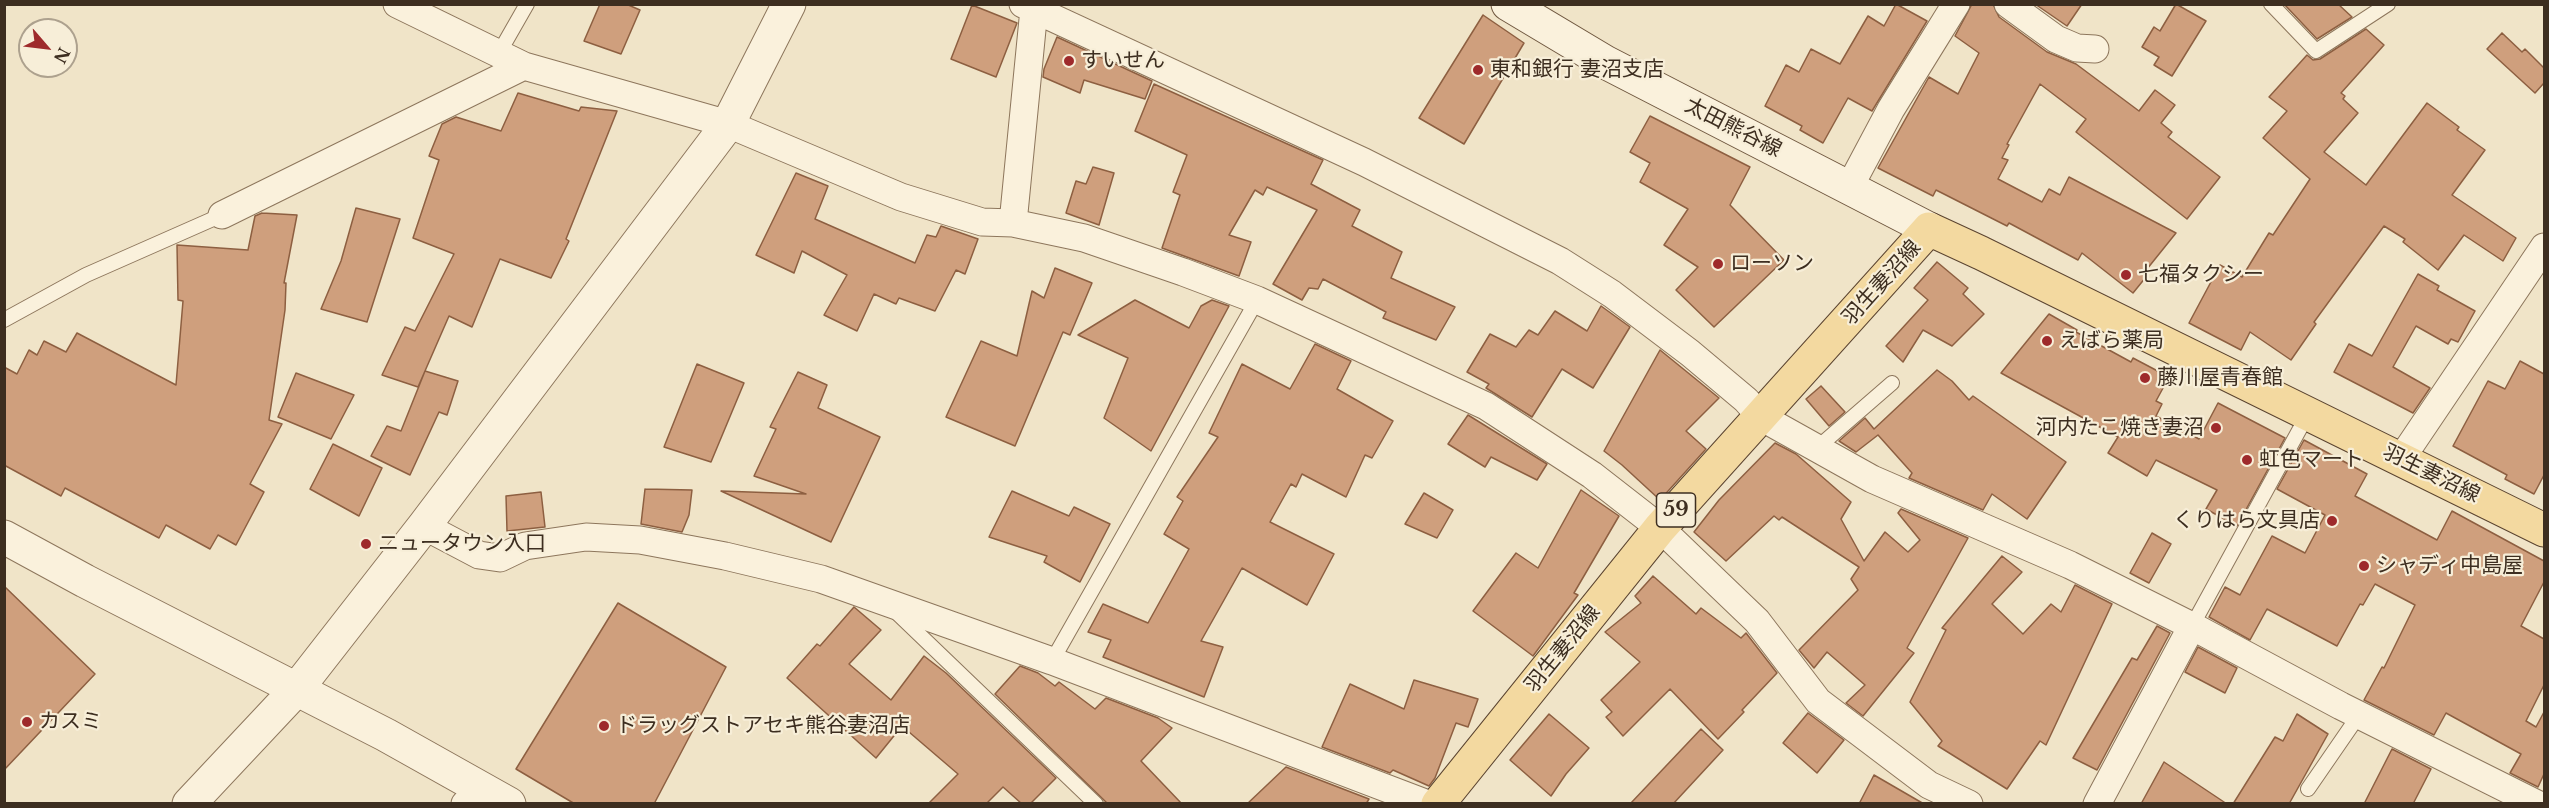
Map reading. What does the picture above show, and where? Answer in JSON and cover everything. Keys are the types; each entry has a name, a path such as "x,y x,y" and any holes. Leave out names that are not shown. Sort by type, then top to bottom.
{"main road":[{"name":"羽生妻沼線","path":"1438,804 1660,528 1929,230 2544,530"}],"street":[{"path":"397,4 524,66 728,124 901,196 982,222 1012,223 1084,238 1257,300 1486,406 1592,475 1660,528 1757,621 1818,701 1929,784 1969,804"},
{"path":"189,804 296,690 424,526 728,124 789,4"},
{"path":"1849,188 1891,110 1956,4"},
{"path":"2008,4 2056,39 2077,48 2095,49"},
{"name":"太田熊谷線","path":"1512,5 1615,67 1929,230"},
{"path":"1012,223 1030,6 1364,162 1560,261 1612,294 1690,353 1746,400 1761,417 1872,479 2070,565 2192,626 2359,715 2538,804"},
{"path":"222,215 524,66"},
{"path":"2402,459 2544,247"},
{"path":"424,526 479,555 500,558 525,546 586,537 640,540 725,556 818,578 1052,661 1428,804"},
{"path":"4,537 386,735 473,796 509,804"},
{"path":"2097,804 2192,626"}],"lane":[{"path":"499,54 527,4"},
{"path":"2271,4 2316,51 2388,4"},
{"path":"4,321 86,275 222,215"},
{"path":"1052,661 1257,300"},
{"path":"1817,448 1892,383"},
{"path":"2192,626 2308,414"},
{"path":"887,602 1096,804"},
{"path":"2308,789 2359,715"},
{"path":"2538,804 2544,801"}],"building":[{"path":"600,4 626,4 640,10 621,54 584,41"},
{"path":"1896,4 1927,21 1872,111 1848,98 1823,143 1800,130 1802,126 1765,106 1786,65 1799,72 1811,49 1840,64 1868,16 1884,26"},
{"path":"1972,4 1993,4 1999,17 2047,52 2076,64 2139,111 2155,90 2175,105 2161,123 2172,132 2168,137 2220,177 2187,219 2076,132 2086,119 2040,84 2007,144 2009,145 2002,158 2008,160 1998,179 2042,202 2049,189 2060,195 2069,177 2176,233 2143,274 2146,277 2133,293 2082,253 2078,260 2009,223 2007,226 1936,190 1933,196 1878,168 1929,77 1958,94 1979,53 1955,36"},
{"path":"2035,4 2082,4 2067,26"},
{"path":"2176,4 2206,21 2172,76 2154,65 2159,57 2142,47 2154,27 2160,31"},
{"path":"2284,4 2338,4 2352,17 2317,39"},
{"path":"972,5 1017,23 996,77 951,59"},
{"name":"東和銀行 妻沼支店","path":"1483,15 1524,43 1464,144 1419,118"},
{"path":"2366,29 2384,45 2341,93 2345,96 2343,99 2358,113 2324,152 2366,185 2427,103 2459,127 2457,130 2485,150 2452,195 2516,238 2503,261 2464,235 2438,270 2403,242 2405,239 2384,226 2314,322 2316,324 2291,360 2250,332 2241,350 2189,323 2220,265 2242,277 2269,233 2273,235 2310,179 2263,138 2287,111 2269,97 2307,55 2313,60 2320,59"},
{"path":"2502,33 2522,52 2525,49 2544,68 2544,83 2535,93 2487,49"},
{"path":"1057,37 1152,81 1145,99 1084,80 1080,93 1043,77"},
{"path":"1154,84 1323,160 1311,184 1360,210 1352,226 1402,252 1391,278 1455,307 1436,340 1383,318 1386,312 1323,279 1318,289 1309,288 1302,300 1273,284 1317,210 1267,187 1263,195 1255,190 1229,235 1251,242 1239,276 1162,248 1180,195 1173,192 1187,155 1135,131"},
{"path":"518,93 579,111 581,107 617,111 566,239 569,241 551,278 500,259 472,327 449,316 418,387 382,375 405,327 415,331 454,254 413,238 439,160 429,156 442,124 456,117 501,131"},
{"path":"1650,116 1750,167 1730,205 1784,260 1714,327 1676,290 1698,267 1664,245 1688,209 1640,182 1650,163 1630,152"},
{"path":"1093,167 1114,173 1099,225 1066,213 1076,181 1086,184"},
{"path":"796,173 828,186 815,219 915,263 927,235 936,237 941,226 978,239 965,274 956,270 935,311 899,298 896,304 874,294 857,331 824,315 847,275 802,251 794,273 756,255"},
{"path":"356,208 400,219 367,322 321,309 341,261"},
{"path":"262,213 297,215 284,283 286,283 285,310 269,420 282,424 250,484 264,492 236,545 218,535 210,549 166,525 159,538 65,488 61,496 4,465 4,367 17,374 29,350 37,355 44,341 66,352 77,333 176,385 183,301 178,300 177,245 248,250 255,216"},
{"path":"1937,262 1968,288 1963,294 1984,314 1952,346 1923,330 1903,362 1886,346 1928,300 1914,288"},
{"path":"1055,268 1092,283 1070,335 1063,332 1015,446 946,417 981,341 1017,356 1032,291 1044,298"},
{"path":"2418,274 2439,286 2437,290 2475,311 2458,342 2451,339 2448,344 2416,326 2393,367 2430,388 2413,413 2334,372 2349,344 2372,356"},
{"path":"1135,300 1189,328 1201,306 1212,300 1229,306 1151,451 1104,418 1128,358 1078,335"},
{"path":"1601,306 1630,327 1593,388 1562,369 1532,417 1486,388 1489,384 1467,372 1490,334 1516,347 1529,330 1538,335 1555,311 1587,331"},
{"path":"2049,314 2077,330 2076,332 2131,362 2133,358 2169,377 2156,401 2162,404 2156,416 2199,439 2218,403 2285,438 2237,526 2206,509 2217,490 2156,460 2147,476 2108,453 2118,437 2001,373"},
{"path":"1315,344 1351,361 1337,389 1393,421 1372,458 1365,455 1346,497 1302,474 1296,487 1291,484 1270,522 1334,554 1307,605 1242,568 1201,641 1223,647 1204,697 1103,657 1111,640 1088,632 1103,604 1148,623 1189,549 1164,534 1183,501 1177,497 1218,437 1209,433 1242,364 1290,389"},
{"path":"1660,350 1719,398 1686,431 1706,449 1660,500 1604,451"},
{"path":"2520,361 2544,374 2544,475 2534,494 2505,479 2507,475 2453,446 2488,381 2505,389"},
{"path":"697,364 744,383 711,462 664,447"},
{"path":"1937,370 1952,381 1969,400 1973,396 2066,462 2027,519 1992,494 1983,510 1909,478 1912,473 1878,435 1856,452 1839,441 1865,418 1874,429"},
{"path":"425,371 458,381 447,415 439,412 410,475 371,456 387,426 401,431"},
{"path":"798,372 827,385 818,408 880,437 831,542 721,491 806,494 754,476 776,429 770,427"},
{"path":"296,373 354,395 331,439 278,417"},
{"path":"1821,386 1845,412 1829,426 1806,399"},
{"path":"1468,415 1547,464 1537,480 1491,457 1485,467 1448,444"},
{"path":"2304,440 2367,474 2355,496 2437,540 2452,511 2544,561 2544,582 2521,626 2544,639 2544,685 2526,721 2536,727 2544,712 2544,774 2538,787 2510,773 2521,754 2446,713 2434,735 2364,700 2382,667 2384,668 2415,605 2375,584 2363,605 2360,604 2337,646 2267,609 2250,640 2209,617 2225,587 2240,595 2272,536 2305,553 2325,515 2277,489"},
{"path":"1775,443 1796,454 1851,502 1841,519 1864,561 1885,532 1908,552 1920,540 1898,513 1901,509 1968,538 1907,648 1914,653 1863,716 1846,703 1865,685 1827,652 1814,668 1799,650 1858,590 1851,579 1859,567 1782,517 1779,520 1774,516 1726,561 1694,532 1719,500"},
{"path":"333,444 382,468 359,516 310,489"},
{"path":"645,489 692,490 689,515 682,532 641,524"},
{"path":"1581,490 1619,516 1574,593 1578,595 1533,656 1473,611 1516,553 1538,568"},
{"path":"1012,491 1069,516 1074,507 1110,524 1080,582 1044,562 1047,556 989,537"},
{"path":"541,492 545,527 507,531 506,496"},
{"path":"1424,493 1453,510 1437,538 1405,524"},
{"path":"2152,533 2171,544 2149,583 2130,573"},
{"path":"2002,556 2022,572 1992,604 2023,634 2051,604 2061,612 2075,585 2112,604 2046,745 2040,741 2007,789 1938,746 1942,741 1910,702 1946,630 1942,628"},
{"path":"1653,576 1696,614 1701,608 1741,638 1746,633 1777,673 1718,739 1670,689 1623,736 1606,717 1612,712 1601,700 1640,662 1605,632 1641,603 1635,596"},
{"name":"カスミ","path":"4,586 95,674 4,770"},
{"path":"618,603 726,667 654,804 575,804 516,769"},
{"path":"854,607 881,630 849,664 891,700 924,656 946,673 1056,778 1030,804 1022,804 1003,787 986,804 928,804 958,774 902,726 876,758 787,678 817,644 820,646"},
{"path":"2157,626 2170,633 2097,770 2073,758 2132,658 2137,660"},
{"path":"2198,647 2237,668 2225,693 2185,672"},
{"path":"1020,666 1038,673 1055,686 1059,682 1095,709 1106,698 1158,718 1172,728 1141,761 1182,804 1108,804 995,694"},
{"path":"1414,680 1478,699 1468,727 1456,723 1435,778 1429,786 1393,770 1390,773 1322,747 1350,684 1404,709"},
{"path":"1808,713 1844,740 1817,773 1783,743"},
{"path":"1549,714 1589,748 1566,774 1551,796 1510,760"},
{"path":"2297,714 2328,734 2289,804 2233,804 2275,737 2283,741"},
{"path":"1701,729 1723,750 1673,804 1630,804"},
{"path":"2392,749 2431,769 2413,804 2364,804"},
{"path":"2164,762 2227,804 2141,804"},
{"path":"1286,767 1369,799 1366,804 1247,804"},
{"path":"1874,775 1924,804 1859,804"}],"place":[{"name":"すいせん","path":"1069,61"},
{"name":"東和銀行 妻沼支店","path":"1478,70"},
{"name":"ローソン","path":"1718,264"},
{"name":"七福タクシー","path":"2126,275"},
{"name":"えばら薬局","path":"2047,341"},
{"name":"藤川屋青春館","path":"2145,378"},
{"name":"河内たこ焼き妻沼","path":"2216,428"},
{"name":"虹色マート","path":"2247,460"},
{"name":"くりはら文具店","path":"2332,521"},
{"name":"ニュータウン入口","path":"366,544"},
{"name":"シャディ中島屋","path":"2364,566"},
{"name":"カスミ","path":"27,722"},
{"name":"ドラッグストアセキ熊谷妻沼店","path":"604,726"}]}
